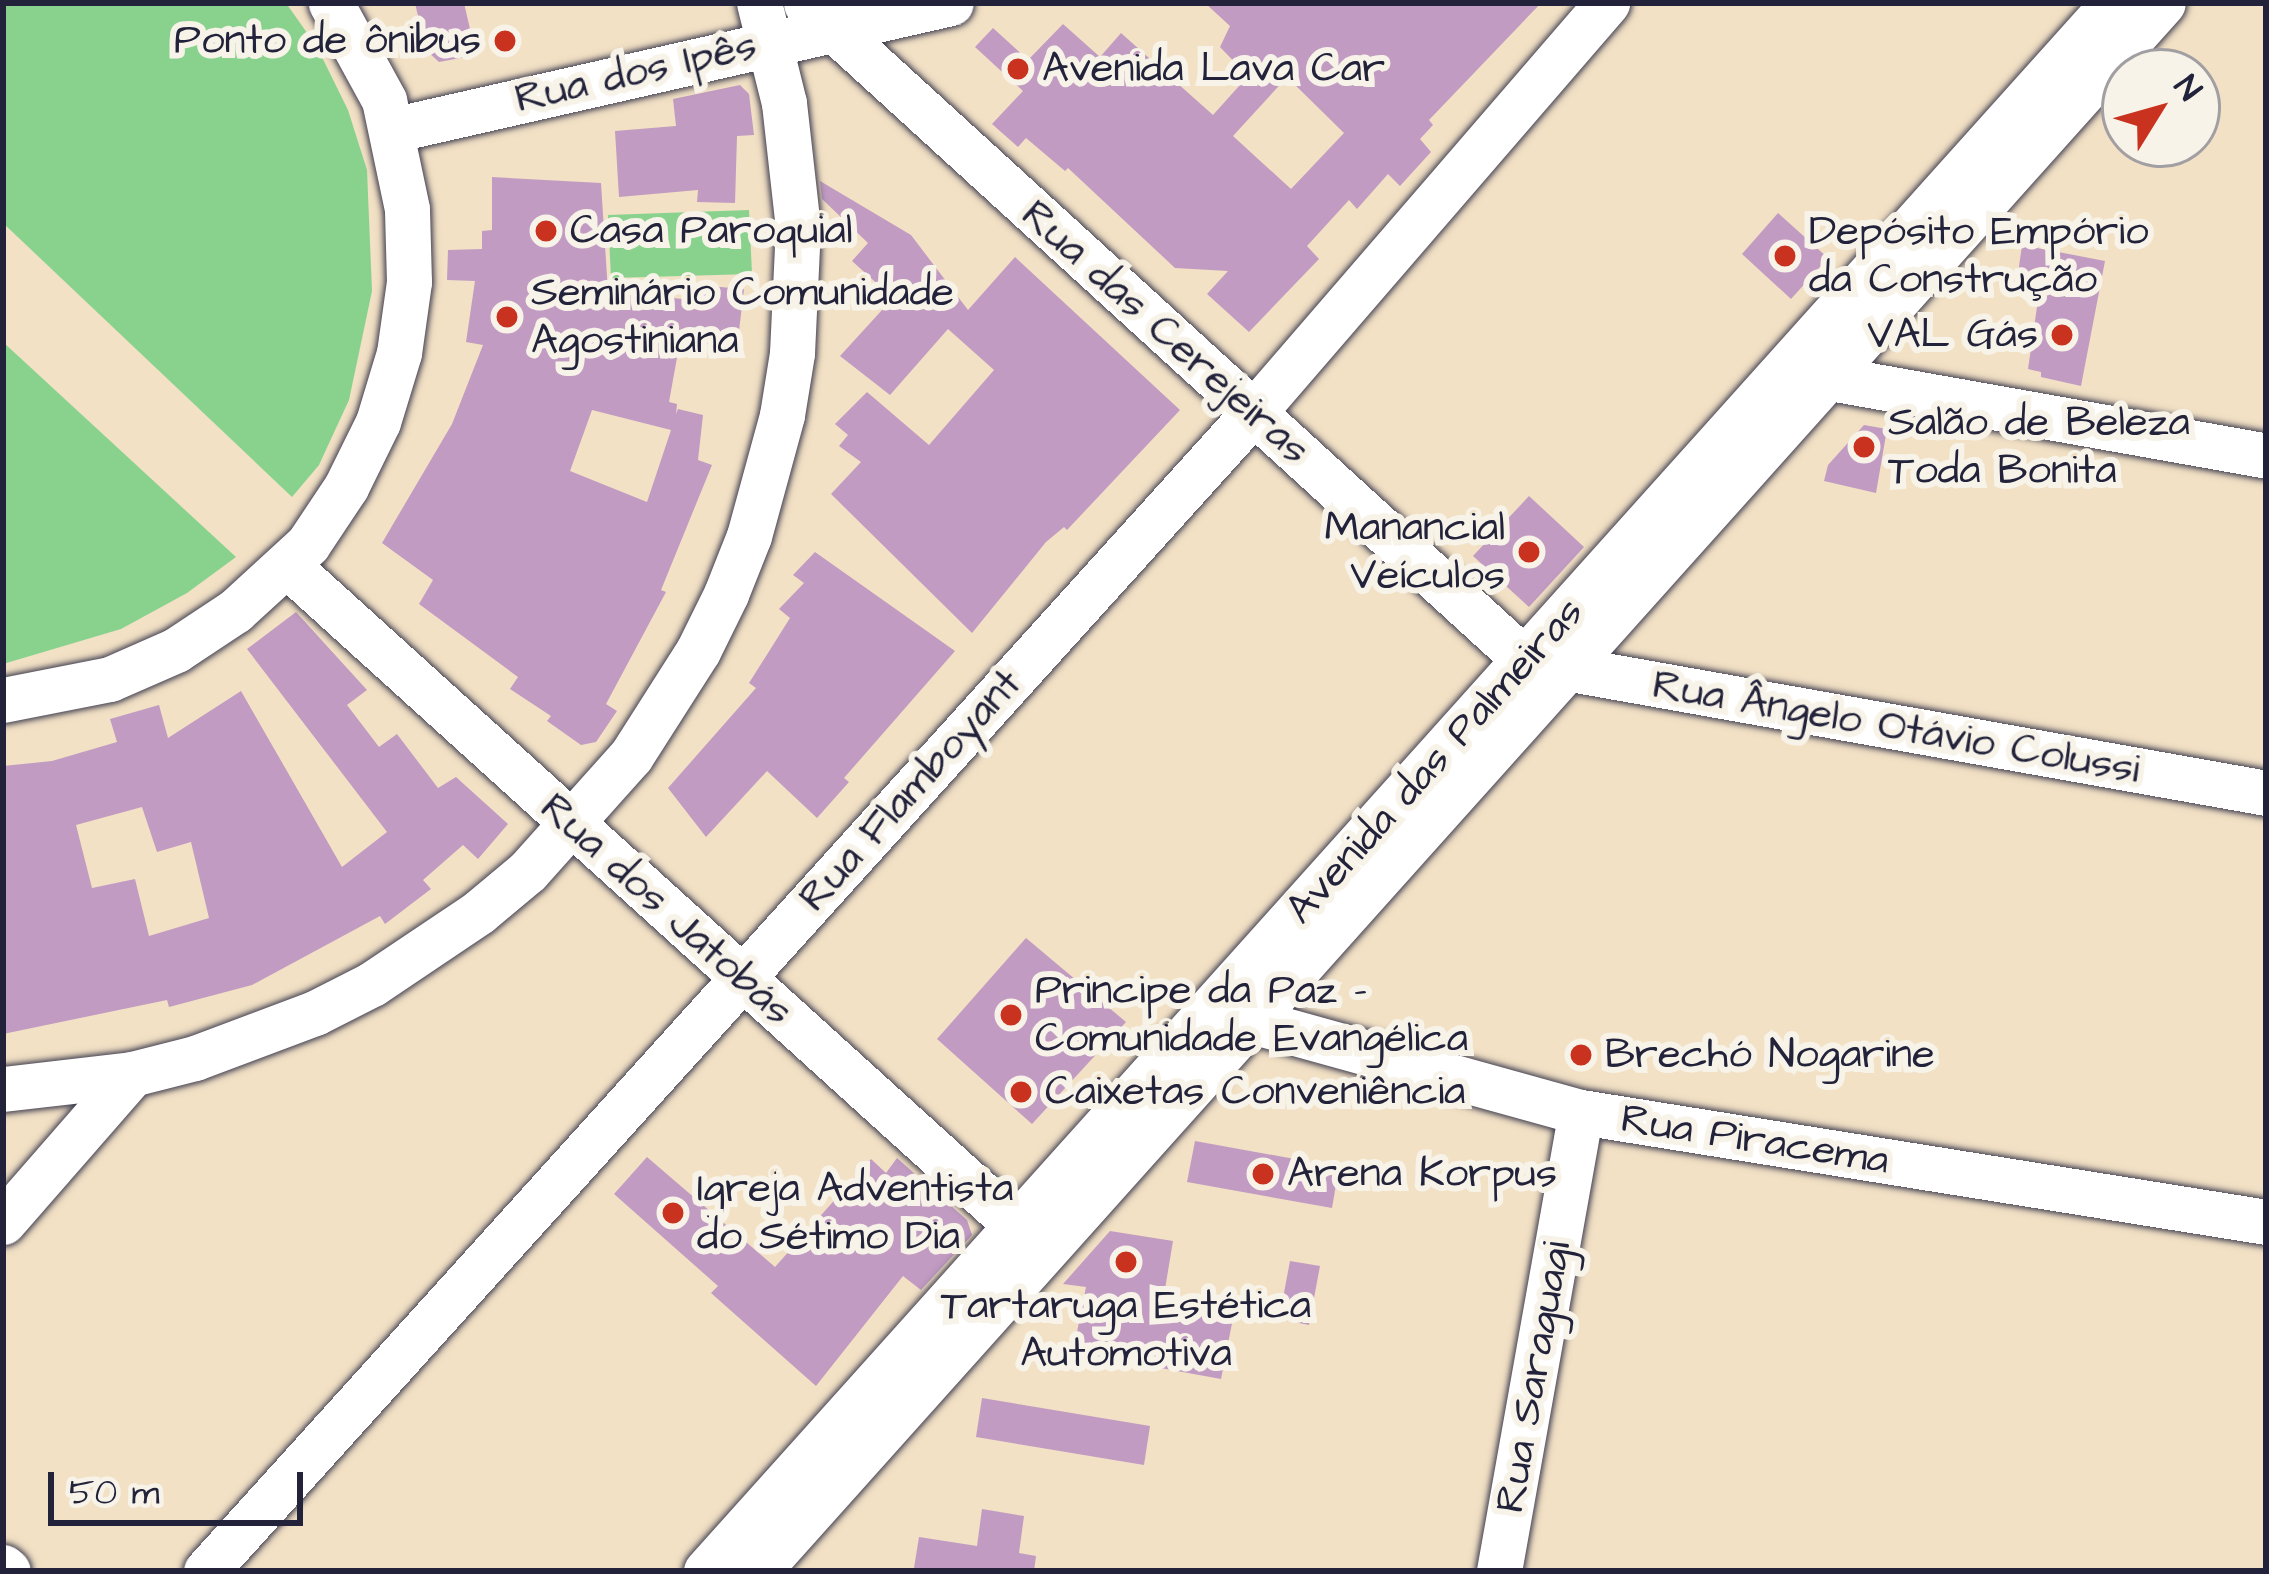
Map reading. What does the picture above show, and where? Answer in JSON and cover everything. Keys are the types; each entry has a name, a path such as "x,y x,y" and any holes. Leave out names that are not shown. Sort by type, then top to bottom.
{"street":[{"path":"3,700 110,679 176,650 298,555 346,487 378,422 399,353 409,282 407,209 388,115 331,3"},
{"name":"Rua dos Ipês","path":"388,115 790,16 950,3"},
{"name":"Rua Flamboyant","path":"206,1571 1252,413 1607,3"},
{"name":"Avenida das Palmeiras","path":"1808,374 2113,3"},
{"name":"Avenida das Palmeiras","path":"758,1571 1039,1227 1808,374 2163,3"},
{"path":"3,1090 132,1073 256,1038 372,984 479,912 584,814 667,705 717,613 749,536 782,416 794,333 798,228 784,103 790,16"},
{"name":"Rua das Cerejeiras","path":"790,16 1545,666"},
{"path":"1808,374 2266,456"},
{"name":"Rua dos Jatobás","path":"298,555 1039,1227"},
{"name":"Avenida das Palmeiras","path":"706,1571 1039,1227 1252,1021 1545,666"},
{"name":"Rua Ângelo Otávio Colussi","path":"1545,666 2266,793"},
{"name":"Rua Piracema","path":"1252,1021 1581,1112 2266,1222"},
{"path":"3,1222 132,1073"},
{"name":"Rua Saraguagi","path":"1499,1571 1581,1112"}],"green space":[{"path":"3,3 286,3 317,47 348,110 367,170 372,291 349,400 319,465 292,497 3,223"},
{"path":"749,210 752,274 611,278 608,215"},
{"path":"3,342 236,557 187,593 121,629 3,664"}],"building":[{"path":"415,3 464,3 476,55 439,62 426,50"},
{"path":"1205,3 1541,3 1429,120 1433,125 1420,139 1431,152 1400,186 1388,174 1357,209 1349,200 1307,246 1319,259 1249,332 1207,294 1228,271 1175,268 1068,168 1065,171 1026,138 1018,147 992,124 1023,91 975,47 993,28 1028,60 1063,24 1100,57 1121,33 1213,115 1248,76 1220,47 1230,26","holes":["1287,77 1344,133 1291,189 1233,136"]},
{"path":"740,85 749,94 754,135 737,136 735,203 697,202 698,190 619,197 615,131 676,126 673,99"},
{"path":"492,177 601,183 608,292 683,299 685,284 744,289 737,348 680,341 669,402 677,404 676,414 678,409 703,415 698,460 712,465 661,590 666,592 606,704 617,711 596,742 581,745 547,721 551,716 510,689 518,677 419,604 433,580 382,543 452,424 483,345 466,342 475,281 447,280 448,250 482,249 482,231 492,230","holes":["592,410 671,430 647,502 570,471"]},
{"path":"820,181 911,235 968,310 1015,257 1180,410 1067,530 1064,527 1046,542 972,633 831,494 861,462 839,446 848,435 835,424 867,392 929,445 994,370 948,329 890,395 840,356 893,298 852,261 868,243 822,199"},
{"name":"Depósito Empório da Construção","path":"1778,213 1828,258 1791,299 1742,254"},
{"name":"VAL Gás","path":"2022,245 2105,261 2081,386 2041,377 2041,372 2028,369 2038,300 2015,295"},
{"name":"Salão de Beleza Toda Bonita","path":"1864,425 1887,429 1876,493 1824,481 1828,465"},
{"name":"Manancial Veículos","path":"1529,496 1584,547 1529,607 1473,556"},
{"path":"815,552 955,651 844,778 849,782 817,818 767,771 706,837 668,788 756,688 749,683 790,618 779,609 804,583 793,575"},
{"path":"296,612 367,690 347,705 379,747 397,734 438,788 456,777 508,824 478,859 463,845 423,880 431,889 385,924 380,916 252,985 169,1007 167,1000 3,1034 3,766 52,761 117,742 110,719 159,705 168,738 241,691 342,867 387,832 247,649","holes":["142,807 157,852 191,842 209,918 149,936 135,879 92,888 76,825"]},
{"name":"Principe da Paz - Comunidade Evangélica","path":"1026,938 1126,1022 1032,1124 937,1039"},
{"name":"Arena Korpus","path":"1195,1141 1339,1167 1332,1208 1187,1182"},
{"path":"647,1157 775,1267 871,1159 886,1173 897,1158 967,1220 972,1235 921,1290 903,1276 816,1386 711,1293 718,1286 614,1194"},
{"path":"1110,1231 1173,1241 1163,1301 1234,1313 1221,1379 1073,1352 1086,1287 1063,1284"},
{"path":"1290,1261 1320,1266 1309,1325 1279,1319"},
{"path":"982,1398 1150,1426 1144,1465 976,1437"},
{"path":"982,1509 1024,1516 1019,1553 1036,1556 1034,1571 914,1568 919,1537 977,1546"}],"place":[{"name":"Ponto de ônibus","path":"505,41"},
{"name":"Avenida Lava Car","path":"1018,69"},
{"name":"Casa Paroquial","path":"546,231"},
{"name":"Depósito Empório da Construção","path":"1785,256"},
{"name":"Seminário Comunidade Agostiniana","path":"507,317"},
{"name":"VAL Gás","path":"2062,335"},
{"name":"Salão de Beleza Toda Bonita","path":"1864,447"},
{"name":"Manancial Veículos","path":"1529,552"},
{"name":"Principe da Paz - Comunidade Evangélica","path":"1011,1015"},
{"name":"Brechó Nogarine","path":"1581,1055"},
{"name":"Caixetas Conveniência","path":"1021,1092"},
{"name":"Arena Korpus","path":"1263,1174"},
{"name":"Igreja Adventista do Sétimo Dia","path":"673,1213"},
{"name":"Tartaruga Estética Automotiva","path":"1126,1262"}]}
